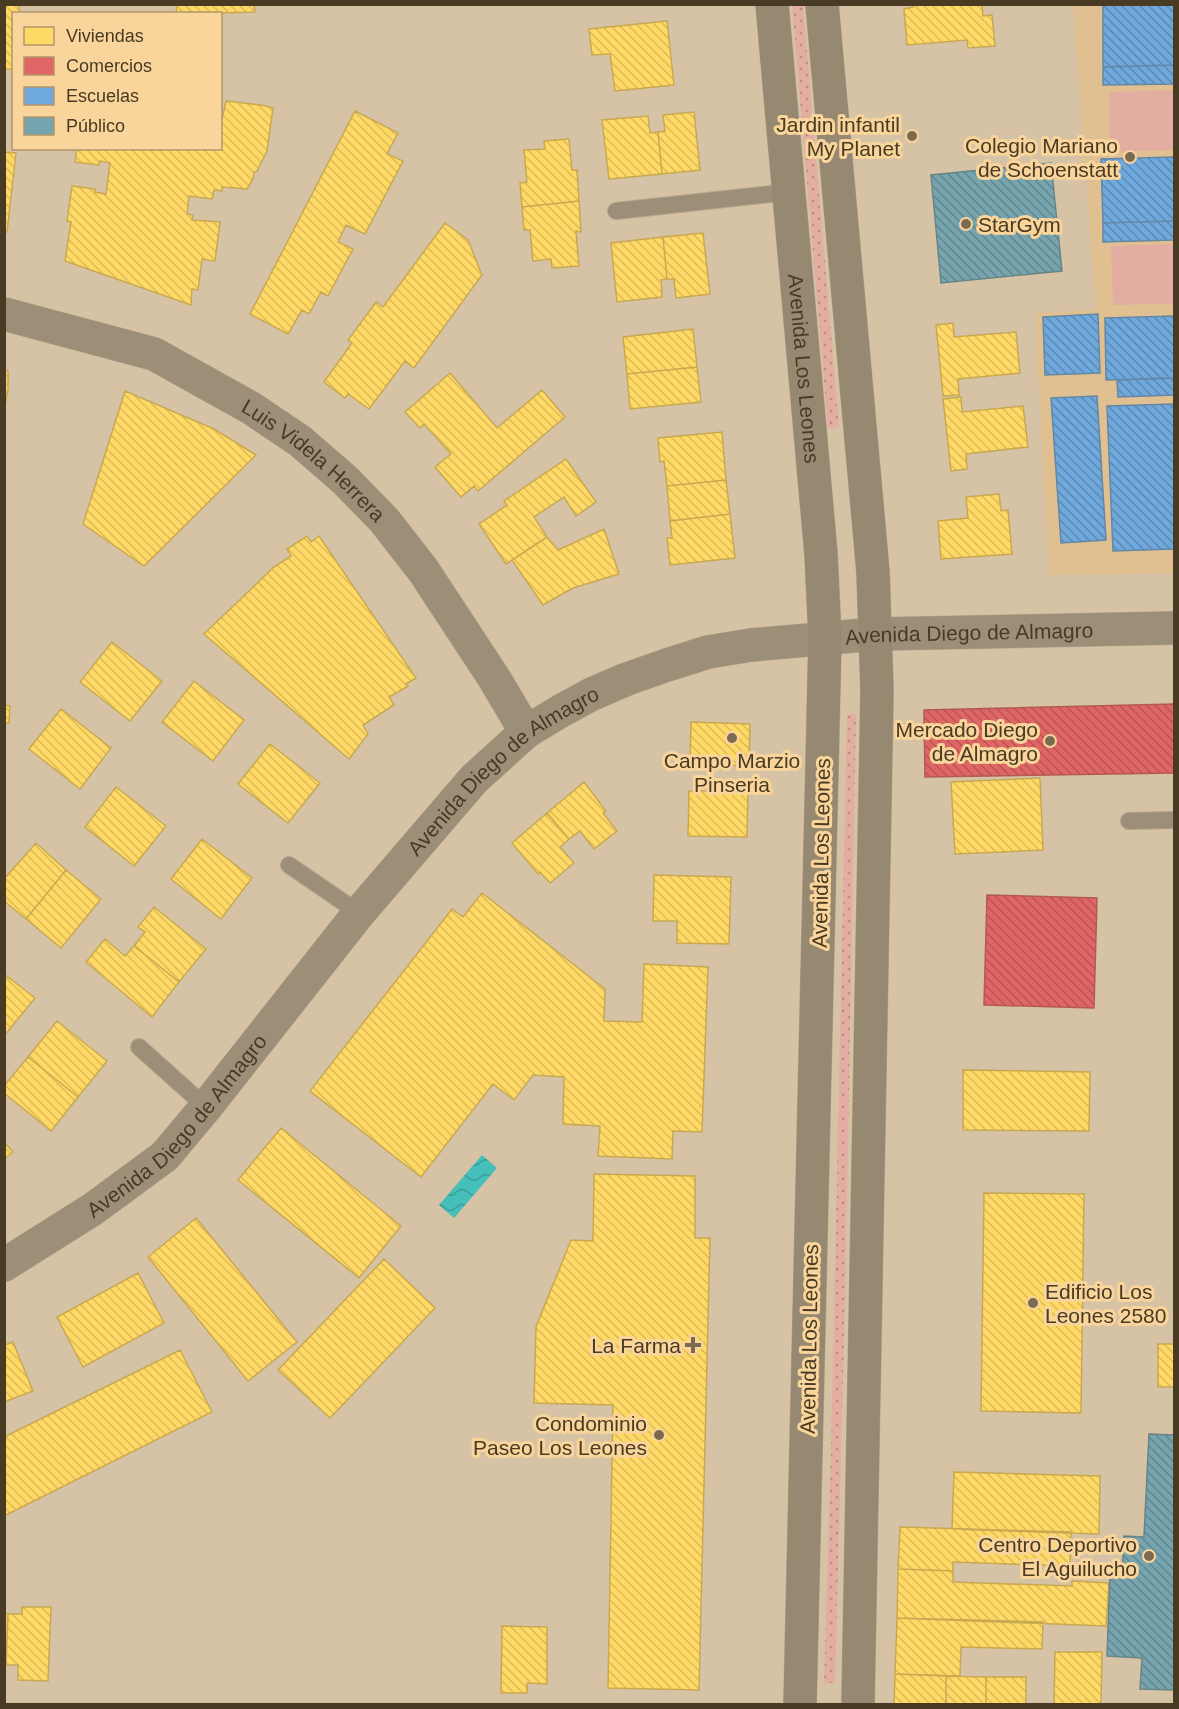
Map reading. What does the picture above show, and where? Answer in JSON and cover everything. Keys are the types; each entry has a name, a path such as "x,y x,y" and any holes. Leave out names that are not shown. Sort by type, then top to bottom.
{"main road":[{"name":"Avenida Los Leones","path":"772,4 821,554 825,638 800,1704"},
{"path":"822,4 873,572 876,634 877,692 858,1704"}],"street":[{"name":"Luis Videla Herrera","path":"4,314 154,354 251,408 300,441 345,480 384,520 423,570 494,678 526,732"},
{"name":"Avenida Diego de Almagro","path":"4,1265 93,1209 165,1156 358,913 474,778 526,732 592,694 627,679 708,652 751,645 876,634 1174,628"}],"lane":[{"path":"616,211 789,192"},
{"path":"1129,821 1174,820"},
{"path":"289,864 358,913"},
{"path":"139,1047 206,1107"}],"shaded area":[{"path":"792,5 803,5 839,427 828,428"},
{"name":"Colegio Mariano de Schoenstatt","path":"1073,5 1174,5 1174,573 1049,575 1035,313 1096,310"},
{"path":"1174,90 1174,150 1110,152 1109,92"},
{"path":"1174,244 1174,304 1113,305 1111,246"},
{"path":"856,713 835,1683 824,1683 847,715"}],"water":[{"path":"482,1155 497,1168 454,1218 439,1205"}],"building: Viviendas":[{"path":"4,4 19,4 19,12 12,12 12,69 4,69"},
{"path":"176,4 254,4 255,12 222,13 177,12"},
{"path":"913,4 982,4 983,16 992,15 995,46 968,48 967,40 907,45 904,9 913,7"},
{"path":"667,21 674,85 615,91 610,54 592,55 589,29"},
{"path":"226,101 273,108 267,151 247,189 222,187 222,191 214,190 212,199 189,196 187,214 193,215 192,220 220,222 215,261 202,259 198,290 192,289 191,305 65,261 71,222 67,221 72,186 95,189 95,192 106,194 110,163 100,161 99,165 75,162 77,150 222,150 222,120"},
{"path":"355,111 398,133 387,154 403,161 365,234 346,225 338,242 353,249 328,296 321,292 309,314 302,310 288,334 250,314"},
{"path":"694,112 700,170 662,174 658,132 665,131 663,115"},
{"path":"648,116 650,133 658,132 662,174 609,179 602,120"},
{"path":"569,139 572,170 577,170 579,201 522,207 520,183 527,182 524,150 545,149 544,141"},
{"path":"4,152 16,153 7,232 4,232"},
{"path":"579,201 581,232 576,231 579,266 552,268 551,259 533,261 530,230 524,230 522,207"},
{"path":"445,223 468,240 482,275 414,368 405,361 369,409 348,394 345,398 324,382 352,343 348,340 376,302 383,307"},
{"path":"703,233 710,294 676,298 674,279 667,279 663,237"},
{"path":"663,237 667,279 661,280 662,297 617,302 611,243"},
{"path":"953,323 954,337 1016,332 1020,373 958,379 959,395 943,396 936,325"},
{"path":"693,329 697,367 627,374 623,337"},
{"path":"697,367 701,402 630,409 627,374"},
{"path":"4,370 8,371 8,389 4,412"},
{"path":"450,373 497,428 542,390 565,417 478,491 474,486 461,497 435,467 451,454 424,424 420,428 405,412"},
{"path":"125,391 214,429 256,455 144,566 83,524"},
{"path":"961,397 962,412 1023,406 1028,447 966,454 967,469 951,471 943,399"},
{"path":"722,432 726,480 667,486 664,461 660,462 658,438"},
{"path":"566,459 596,502 576,516 564,497 534,517 547,537 506,564 479,524 507,505 504,501"},
{"path":"726,480 730,514 670,521 667,486"},
{"path":"999,494 1001,511 1008,510 1012,554 941,559 938,521 968,518 966,497"},
{"path":"730,514 735,558 670,565 667,538 672,538 670,521"},
{"path":"604,529 619,574 573,588 543,605 512,560 547,537 558,550"},
{"path":"307,536 311,542 319,536 416,678 406,684 408,686 389,697 394,705 363,725 368,734 349,759 204,634 274,567 291,556 287,549"},
{"path":"112,642 162,681 130,721 80,682"},
{"path":"194,681 244,720 213,761 162,722"},
{"path":"4,705 10,706 9,723 4,723"},
{"path":"61,709 111,748 80,789 29,749"},
{"path":"691,722 750,724 749,766 690,764"},
{"path":"270,744 320,783 288,823 238,784"},
{"path":"1040,778 1043,850 955,854 951,782"},
{"path":"584,782 606,811 603,813 617,831 594,849 580,831 569,839 547,813"},
{"path":"116,787 166,826 134,866 85,827"},
{"path":"689,791 748,791 747,837 688,836"},
{"path":"547,813 569,839 560,847 574,863 550,883 540,872 538,874 512,843"},
{"path":"202,839 252,878 221,919 171,879"},
{"path":"36,843 66,870 26,919 4,901 4,879"},
{"path":"66,870 101,899 61,948 26,919"},
{"path":"654,875 731,877 729,944 677,943 677,921 653,921"},
{"path":"482,893 605,989 604,1021 642,1022 644,964 708,967 702,1132 673,1131 672,1159 598,1156 600,1126 563,1124 564,1077 533,1075 514,1100 493,1084 421,1177 310,1091 452,909 463,917"},
{"path":"154,907 206,949 179,982 134,946 145,932 138,927"},
{"path":"105,939 125,956 134,946 179,982 152,1017 86,962"},
{"path":"4,974 35,998 4,1036"},
{"path":"57,1021 107,1061 78,1097 28,1057"},
{"path":"28,1057 78,1097 51,1131 4,1093 4,1086"},
{"path":"963,1070 1090,1072 1089,1131 963,1130"},
{"path":"281,1128 401,1226 359,1278 238,1180"},
{"path":"4,1142 13,1152 4,1159"},
{"name":"Condominio Paseo Los Leones","path":"594,1174 695,1176 695,1238 710,1238 699,1690 608,1688 613,1405 534,1403 536,1327 571,1240 593,1241"},
{"name":"Edificio Los Leones 2580","path":"984,1193 1084,1194 1081,1413 981,1411"},
{"path":"196,1218 297,1342 248,1381 148,1257"},
{"path":"384,1259 435,1308 330,1418 278,1370"},
{"path":"138,1273 164,1323 83,1367 57,1317"},
{"path":"13,1342 33,1391 4,1402 4,1345"},
{"path":"1158,1344 1174,1344 1174,1387 1158,1387"},
{"path":"180,1350 212,1412 4,1516 4,1437"},
{"path":"954,1472 1100,1476 1099,1534 952,1529"},
{"path":"900,1527 1071,1532 1070,1566 953,1562 953,1571 898,1569"},
{"path":"898,1569 953,1571 953,1582 1072,1586 1072,1581 1109,1583 1106,1626 897,1618"},
{"path":"22,1607 51,1607 48,1681 18,1680 18,1665 6,1665 8,1614 22,1614"},
{"path":"4,1613 8,1614 6,1665 4,1665"},
{"path":"897,1618 1043,1622 1042,1649 961,1647 960,1676 895,1674"},
{"path":"502,1626 547,1627 547,1684 527,1683 527,1693 501,1693"},
{"path":"1055,1652 1102,1652 1101,1704 1054,1704"},
{"path":"895,1674 946,1676 946,1704 894,1704"},
{"path":"946,1676 986,1677 986,1704 946,1704"},
{"path":"986,1677 1026,1677 1026,1704 986,1704"}],"building: Comercios":[{"name":"Mercado Diego de Almagro","path":"1174,704 1174,773 925,777 924,710"},
{"path":"987,895 1097,898 1094,1008 984,1005"}],"building: Escuelas":[{"path":"1103,4 1174,4 1174,65 1103,67"},
{"path":"1174,65 1174,84 1103,85 1103,67"},
{"path":"1174,157 1174,221 1103,223 1101,159"},
{"path":"1174,221 1174,240 1103,242 1103,223"},
{"path":"1098,314 1100,373 1045,375 1043,317"},
{"path":"1174,316 1174,378 1106,380 1105,318"},
{"path":"1174,378 1174,395 1118,397 1117,380"},
{"path":"1097,396 1106,540 1061,543 1051,398"},
{"path":"1174,404 1174,549 1113,551 1107,406"}],"building: Público":[{"path":"1051,163 1062,271 941,283 931,175"},
{"name":"Centro Deportivo El Aguilucho","path":"1149,1434 1174,1435 1174,1690 1140,1689 1142,1658 1107,1656 1110,1575 1122,1576 1124,1536 1144,1537"}],"place":[{"name":"Jardin infantil My Planet","path":"912,136"},
{"name":"Colegio Mariano de Schoenstatt","path":"1130,157"},
{"name":"StarGym","path":"966,224"},
{"name":"Campo Marzio Pinseria","path":"732,738"},
{"name":"Mercado Diego de Almagro","path":"1050,741"},
{"name":"Edificio Los Leones 2580","path":"1033,1303"},
{"name":"La Farma","path":"693,1345"},
{"name":"Condominio Paseo Los Leones","path":"659,1435"},
{"name":"Centro Deportivo El Aguilucho","path":"1149,1556"}]}
